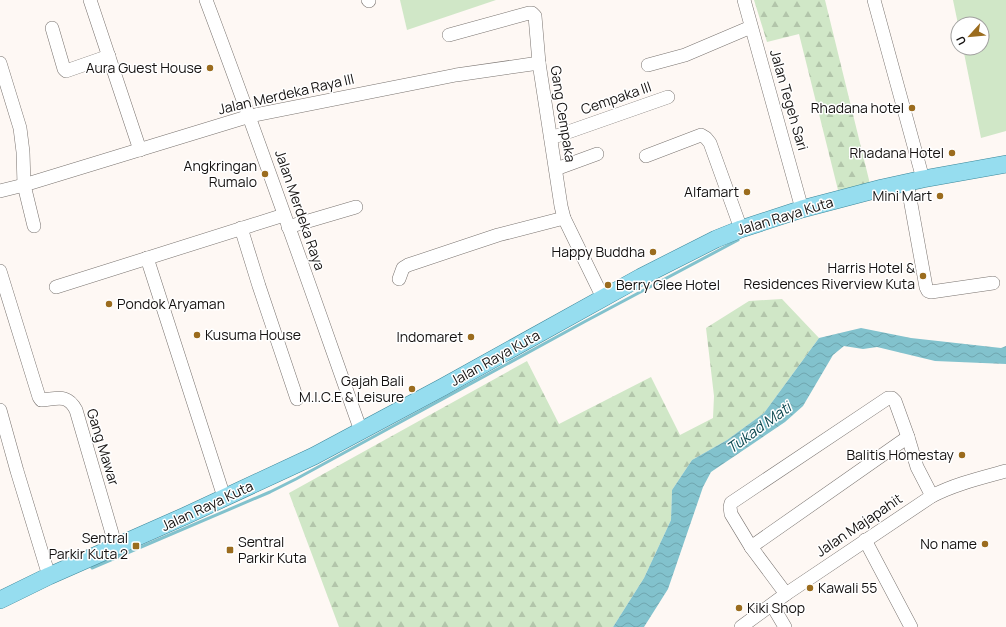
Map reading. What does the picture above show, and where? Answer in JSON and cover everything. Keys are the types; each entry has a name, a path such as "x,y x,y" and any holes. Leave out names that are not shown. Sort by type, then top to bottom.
{"main road":[{"name":"Jalan Raya Kuta","path":"0,600 49,576 116,547 314,456 443,387 603,298 716,239 741,229 802,209 915,180 1006,164"}],"street":[{"path":"90,0 140,150"},
{"name":"Jalan Merdeka Raya","path":"206,0 250,116 361,431"},
{"name":"Jalan Tegeh Sari","path":"744,0 802,209"},
{"path":"874,0 915,180 926,287 928,291 931,292 993,283"},
{"name":"Gang Cempaka","path":"449,35 532,13 536,19 539,63 559,195 564,218 603,298"},
{"path":"648,65 685,55 752,26"},
{"path":"52,28 64,69 66,71 109,56"},
{"path":"0,63 20,128 23,152 24,185 34,226"},
{"name":"Jalan Merdeka Raya III","path":"0,191 250,116 433,79 539,63"},
{"name":"Cempaka III","path":"551,138 668,97"},
{"path":"646,156 701,135 706,138 710,143 741,229"},
{"path":"556,168 597,154"},
{"path":"56,287 241,228 356,207"},
{"path":"399,279 401,272 408,265 498,235 564,218"},
{"path":"241,228 297,399"},
{"path":"147,258 224,497"},
{"name":"Gang Mawar","path":"0,271 39,397 42,400 63,398 72,403 76,410 116,547"},
{"path":"786,594 751,547 731,514 730,507 734,501 777,474 888,398 892,398 895,401 917,467 932,496"},
{"path":"0,410 49,576"},
{"path":"751,547 908,437"},
{"name":"Jalan Majapahit","path":"741,627 786,594 932,496 967,482 1006,471"},
{"path":"865,540 911,627"},
{"path":"772,605 785,627"}],"green space":[{"path":"400,0 496,0 407,30"},
{"path":"754,0 825,0 870,184 838,190 799,34 767,42"},
{"path":"953,0 1006,0 1006,131 981,138 965,56 990,56 990,16 956,16"},
{"path":"782,299 819,338 764,413 727,440 692,460 672,490 671,520 644,578 613,627 339,627 289,493 527,361 559,424 651,377 680,435 713,418 714,396 706,328 749,301"}],"water":[{"name":"Tukad Mati","path":"861,328 911,338 1001,348 1006,346 1006,364 935,361 877,347 863,349 844,346 833,355 803,406 785,422 711,472 703,487 668,589 644,627 613,627 644,578 671,520 672,490 692,460 727,440 764,413 819,338"}],"waterway":[{"path":"92,568 270,492 296,479 738,240"}],"place":[{"name":"Aura Guest House","path":"210,68"},
{"name":"Rhadana hotel","path":"912,108"},
{"name":"Rhadana Hotel","path":"952,153"},
{"name":"Angkringan Rumalo","path":"265,174"},
{"name":"Alfamart","path":"747,192"},
{"name":"Mini Mart","path":"940,196"},
{"name":"Happy Buddha","path":"653,252"},
{"name":"Harris Hotel & Residences Riverview Kuta","path":"923,276"},
{"name":"Berry Glee Hotel","path":"608,285"},
{"name":"Pondok Aryaman","path":"109,304"},
{"name":"Kusuma House","path":"197,335"},
{"name":"Indomaret","path":"471,337"},
{"name":"Gajah Bali M.I.C.E & Leisure","path":"412,389"},
{"name":"Balitis Homestay","path":"962,455"},
{"name":"No name","path":"985,544"},
{"name":"Sentral Parkir Kuta 2","path":"136,546"},
{"name":"Sentral Parkir Kuta","path":"230,550"},
{"name":"Kawali 55","path":"810,588"},
{"name":"Kiki Shop","path":"739,608"}]}
